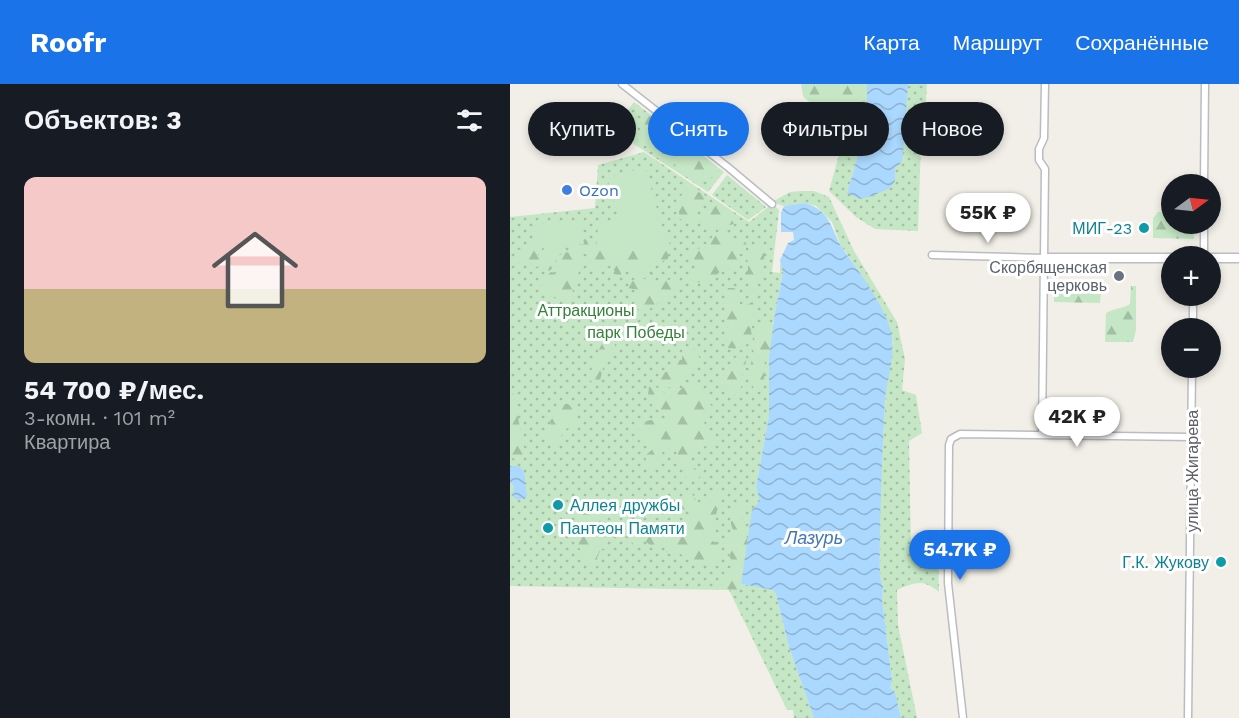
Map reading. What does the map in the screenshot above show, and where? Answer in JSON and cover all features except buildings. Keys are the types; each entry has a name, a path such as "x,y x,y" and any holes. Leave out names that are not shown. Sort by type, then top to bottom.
{"street":[{"path":"622,84 772,204"},
{"path":"1042,435 1046,169 1039,160 1039,148 1044,138 1045,84"},
{"path":"1204,174 1205,84"},
{"path":"932,255 1161,258"},
{"path":"1221,258 1239,258"},
{"name":"улица Жигарева","path":"1188,718 1192,378"},
{"path":"963,718 948,583 949,443 952,437 958,434 1192,437"}],"green space":[{"path":"801,84 867,84 867,102 810,102 803,96"},
{"path":"908,84 927,84 926,102 905,102"},
{"path":"636,104 648,113 648,153 636,146"},
{"path":"648,115 648,146 642,146 637,140 642,121"},
{"path":"901,129 901,156 921,156 918,231 875,229 856,217 829,191 839,156 857,156 847,193 895,181"},
{"name":"парк Победы","path":"644,152 749,222 772,204 779,210 772,272 780,273 780,260 783,273 769,358 769,416 756,487 760,501 741,584 773,590 776,594 789,647 814,718 794,718 793,710 787,710 729,590 510,586 510,217 595,208 598,165"},
{"path":"652,156 703,156 724,172 708,192"},
{"path":"664,156 702,156 718,168 719,173 706,180 694,180 683,174 674,163 669,163"},
{"path":"645,167 667,244 596,250 598,225 619,218 607,178"},
{"path":"727,175 766,207 748,220 712,195"},
{"path":"688,185 704,194 706,198 696,213 695,220 688,222 680,219 679,212 674,206 680,196 685,194 684,186"},
{"path":"814,191 829,197 854,251 897,322 905,359 902,390 916,395 922,433 909,441 911,550 938,552 939,592 928,585 919,583 897,590 898,625 917,718 901,718 895,693 890,688 892,680 882,599 883,587 880,577 879,496 886,392 893,343 889,326 860,273 841,246 832,222 816,206 805,203 784,206 772,202 790,192"},
{"path":"721,205 731,211 738,223 709,230 699,221 703,210"},
{"path":"1161,212 1161,234 1194,234 1194,239 1153,238 1153,218"},
{"path":"581,220 584,244 536,249 534,225"},
{"path":"721,230 729,234 731,242 735,239 744,240 747,245 744,253 737,258 740,264 733,269 724,267 716,276 708,275 707,281 695,283 689,272 700,266 690,255 694,250 703,247"},
{"path":"661,235 669,236 671,240 668,246 668,259 659,263 655,262 644,270 642,276 628,271 617,277 612,266 610,265 603,271 591,267 586,263 588,256 586,254 568,251 570,247 585,239 592,240 594,251 599,248 647,245 656,247"},
{"path":"758,243 763,245 762,251 765,254 756,298 752,296 745,274 748,270 747,252 753,252 754,245"},
{"path":"557,245 561,251 555,255 556,265 549,271 546,266 534,267 530,262 516,262 514,257 518,250 531,246 537,250 538,256 541,256 545,246"},
{"path":"565,252 577,254 582,259 575,287 572,289 576,300 568,301 547,296 541,290 543,279 551,272 561,274 558,261 560,255"},
{"path":"652,273 655,277 654,283 658,284 676,277 680,283 669,296 641,312 634,305 638,294 644,291 628,288 631,280 645,279"},
{"path":"1131,286 1136,286 1136,330 1133,342 1105,342 1106,313 1130,304"},
{"path":"728,288 734,288 740,294 740,304 747,305 754,301 757,306 751,331 753,340 737,348 726,347 728,341 726,333 729,324 724,318 729,311 725,304 729,299 726,295"},
{"path":"1054,290 1101,291 1100,303 1054,302"},
{"path":"769,321 771,325 776,325 772,356 765,357 764,381 760,392 754,392 749,382 749,376 754,372 750,366 756,356 753,350 757,344 753,332 756,326"},
{"path":"615,330 621,332 621,336 614,349 606,357 600,380 592,382 589,379 598,352"},
{"path":"689,347 696,350 700,360 699,365 690,371 680,383 665,388 660,374 671,370 671,363 675,359 682,360 682,351"},
{"path":"746,356 738,394 729,394 727,390 722,391 720,380 726,379 728,366 736,357"},
{"path":"510,378 525,452 522,456 510,459"},
{"path":"691,381 699,390 703,390 713,409 708,419 703,420 708,431 713,431 717,438 710,449 706,446 691,451 691,464 700,477 690,482 686,478 687,467 677,461 678,449 674,447 663,451 659,465 654,468 648,466 645,456 654,448 647,441 643,443 639,440 637,431 639,424 650,420 663,421 667,417 662,410 653,407 648,396 649,387 656,387 666,394 679,391"},
{"path":"564,404 580,407 575,425 565,430 558,447 554,448 548,440 550,421 557,413 558,406"},
{"path":"721,488 721,502 716,513 716,530 712,541 717,543 722,551 721,566 707,565 703,561 698,564 692,561 690,556 685,557 677,552 667,553 665,545 654,548 645,541 634,545 627,536 617,533 609,526 626,522 650,529 660,528 667,533 676,526 680,533 683,520 691,517 688,511 678,507 673,512 668,506 691,492 697,502 707,503 713,493"},
{"path":"739,498 743,500 742,527 747,537 748,554 745,571 739,571 739,576 744,575 742,582 737,590 731,590 721,587 725,569 734,567 725,538 733,530 730,517"},
{"path":"584,512 597,512 598,518 606,520 606,527 600,530 607,548 602,549 597,556 598,565 592,570 582,556 575,527 581,525 579,520"}],"water":[{"path":"867,84 908,84 907,102 901,102 903,156 901,163 895,168 895,181 890,188 860,199 847,193 857,156 889,156 889,102 867,102"},
{"name":"Лазурь","path":"805,203 820,210 828,220 841,246 876,298 891,334 892,353 885,402 880,511 880,577 883,587 882,599 892,680 890,688 895,692 901,718 814,718 789,647 776,594 773,590 741,584 752,510 760,501 756,487 769,416 769,358 783,273 780,260 788,243 794,240 793,232 781,232 781,213 784,206"},
{"path":"510,466 519,466 524,471 527,496 525,499 515,499 513,495 514,485 510,483"}],"place":[{"name":"Ozon","path":"567,190"},
{"name":"МИГ-23","path":"1144,228"},
{"name":"Скорбященская церковь","path":"1119,276"},
{"name":"Аллея дружбы","path":"558,505"},
{"name":"Пантеон Памяти","path":"548,528"},
{"name":"Г.К. Жукову","path":"1221,562"}],"park label":[{"name":"Аттракционы","path":"586,310"}]}
